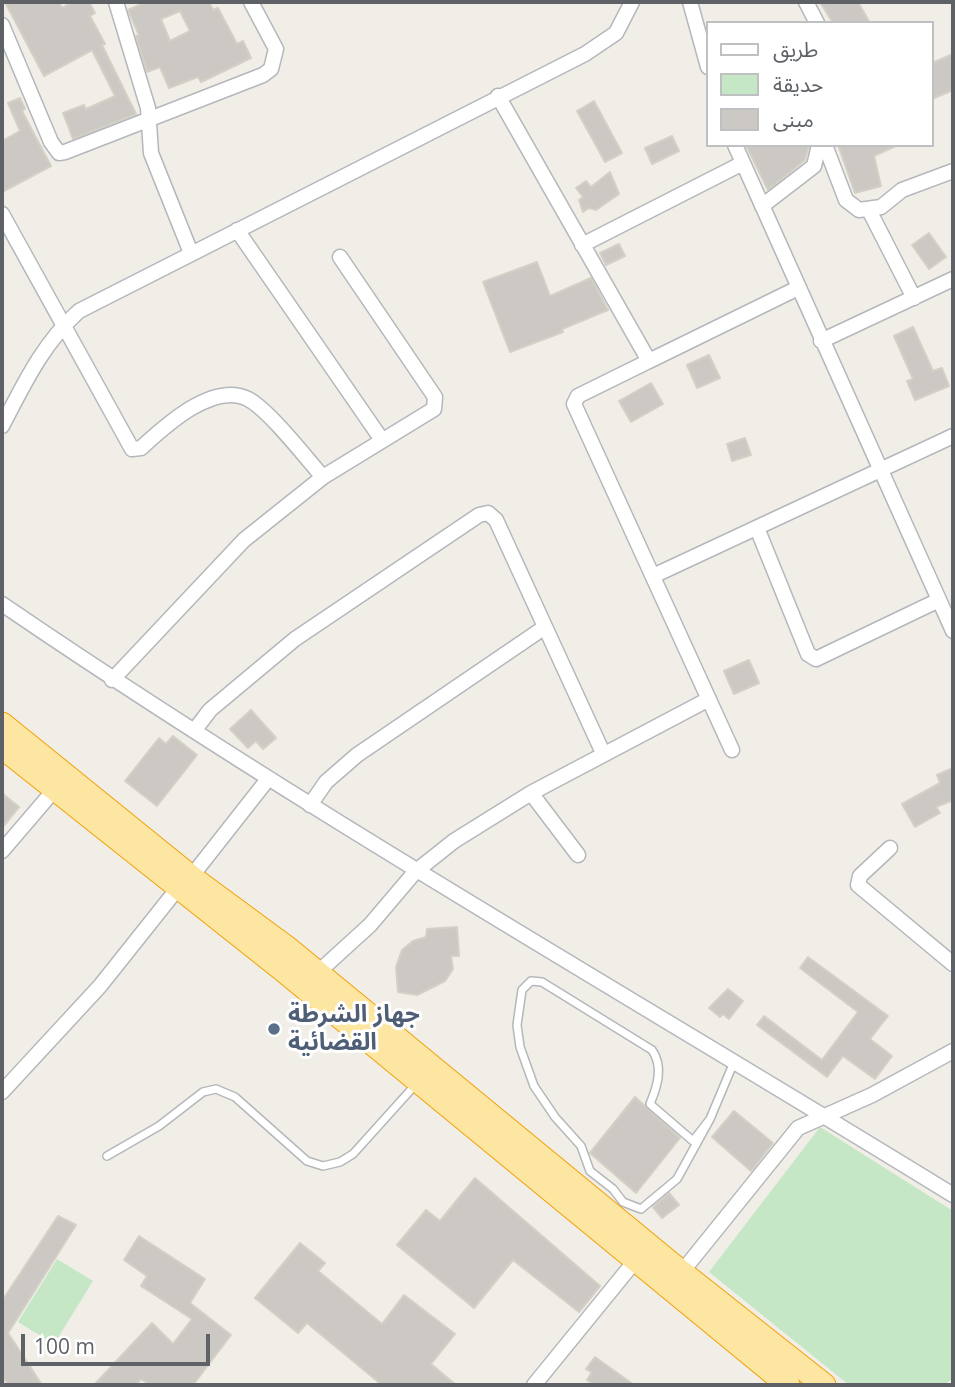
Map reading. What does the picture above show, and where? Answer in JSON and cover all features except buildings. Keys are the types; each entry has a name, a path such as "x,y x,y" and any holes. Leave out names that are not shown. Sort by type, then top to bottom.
{"highway":[{"path":"2,724 184,882"},
{"path":"2,747 311,980 675,1281 788,1385"},
{"path":"311,980 417,1083 641,1253"},
{"path":"675,1281 824,1385"}],"street":[{"path":"116,2 149,119 150,153 191,253"},
{"path":"2,25 8,56 59,153 271,69 276,49 251,2"},
{"path":"2,426 39,356 64,324 102,297 597,47 623,24 632,2"},
{"path":"690,2 706,60"},
{"path":"806,2 816,21"},
{"path":"498,96 649,362"},
{"path":"736,147 953,631"},
{"path":"762,206 814,166 819,147"},
{"path":"826,147 846,200 854,208 869,210 881,207 902,190 953,171"},
{"path":"582,245 743,163"},
{"path":"869,210 914,298"},
{"path":"2,214 132,449 141,448 190,408 226,396 241,397 257,406 323,477"},
{"path":"237,230 382,440"},
{"path":"113,680 244,540 323,477 430,412 436,402 340,257"},
{"path":"821,341 953,279"},
{"path":"732,750 574,404 578,396 797,288"},
{"path":"653,576 953,436"},
{"path":"194,731 210,710 295,639 483,513 496,520 603,753"},
{"path":"757,528 808,654 816,659 939,600"},
{"path":"2,604 113,680 415,872 824,1115 953,1195"},
{"path":"310,805 326,782 357,755 545,627"},
{"path":"311,980 370,925 415,872 454,841 531,793 709,699"},
{"path":"2,1092 100,986 268,779"},
{"path":"2,851 55,789"},
{"path":"531,793 578,855"},
{"path":"890,848 860,876 858,885 953,964"},
{"path":"675,1281 798,1128 872,1095 953,1051"},
{"path":"534,1385 641,1253"}],"lane":[{"path":"710,1119 693,1141 650,1104 660,1081 656,1056 652,1050 542,982 531,981 522,990 517,1025 520,1046 534,1086 555,1117 580,1146 590,1171 629,1206 641,1209 677,1179 710,1119 734,1062"},
{"path":"107,1156 159,1126 203,1092 216,1089 235,1097 307,1161 331,1165 353,1154 417,1083"}],"green space":[{"path":"820,1127 953,1211 953,1379 943,1385 849,1385 709,1272"},
{"path":"57,1259 93,1281 54,1344 18,1322"}],"place":[{"name":"جهاز الشرطة القضائية","path":"274,1029"}]}
